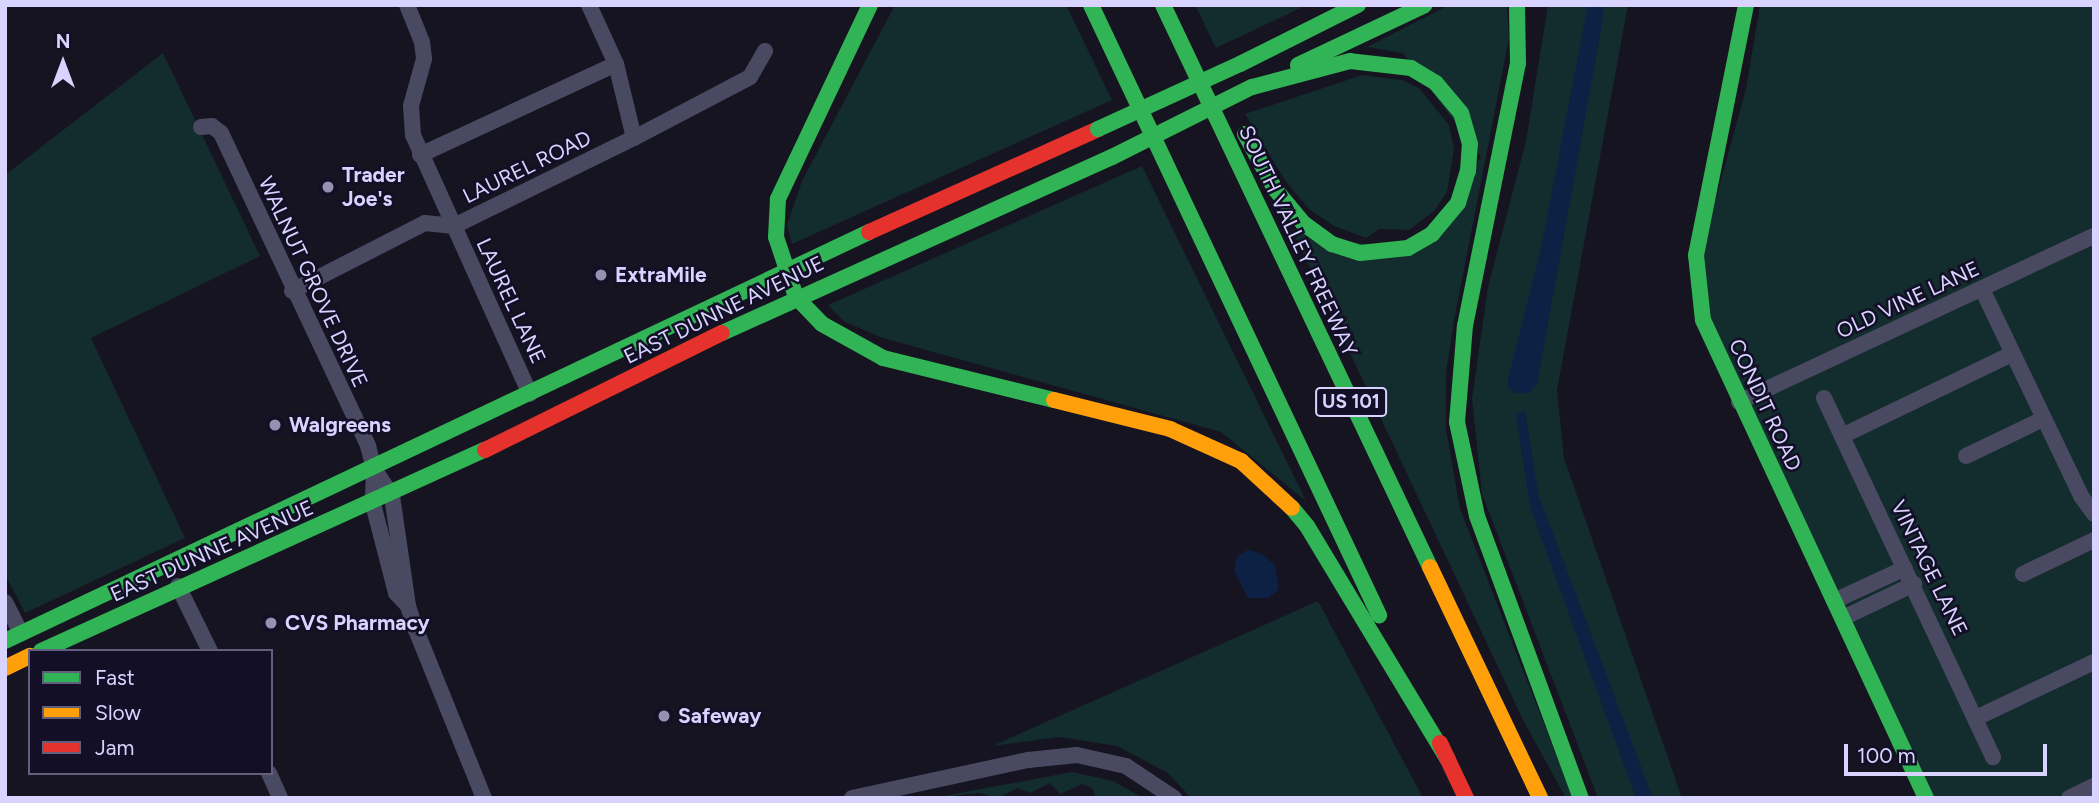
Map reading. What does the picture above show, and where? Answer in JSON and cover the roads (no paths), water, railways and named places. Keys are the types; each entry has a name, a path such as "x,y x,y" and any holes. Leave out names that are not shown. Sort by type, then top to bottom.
{"main road":[{"path":"870,5 783,182 776,219 780,256 796,297 832,331 883,358 1170,429 1241,461 1278,492 1307,526 1448,760"},
{"name":"US 101","path":"1091,5 1466,798"},
{"name":"SOUTH VALLEY FREEWAY","path":"1163,5 1540,798"},
{"path":"1172,5 1275,189 1315,232 1332,244 1360,253 1399,250 1425,240 1453,211 1468,171 1468,133 1455,104 1423,74 1398,64 1350,61 1252,87"},
{"name":"EAST DUNNE AVENUE","path":"5,640 374,469 786,270 1240,64 1358,5"},
{"name":"EAST DUNNE AVENUE","path":"45,649 178,586 392,496 796,297 1112,157 1425,5"},
{"path":"1517,5 1518,63 1465,325 1457,422 1477,516 1581,798"},
{"name":"CONDIT ROAD","path":"1746,5 1696,255 1703,320 1926,798"},
{"path":"130,580 146,584 164,580 178,586 188,566 237,543 248,526"},
{"path":"5,653 21,633"},
{"path":"5,668 28,657"}],"street":[{"path":"589,5 616,64 635,138"},
{"name":"LAUREL LANE","path":"409,6 422,42 424,59 411,106 421,155 530,394"},
{"name":"LAUREL ROAD","path":"292,291 425,223 454,226 635,138 750,78 765,51"},
{"path":"421,155 616,64"},
{"name":"WALNUT GROVE DRIVE","path":"201,127 212,126 221,133 292,291 368,446 374,469 373,504 396,593 408,606"},
{"name":"OLD VINE LANE","path":"1739,402 2094,236"},
{"path":"1982,289 2043,419 2094,513"},
{"path":"1842,436 2012,354"},
{"name":"VINTAGE LANE","path":"1824,398 1914,584 1993,757"},
{"path":"1966,456 2043,419"},
{"name":"WALNUT GROVE DRIVE","path":"374,469 392,496 408,606 484,798"},
{"path":"2023,574 2094,540"},
{"path":"1834,601 1905,568"},
{"path":"1843,618 1914,584"},
{"path":"178,586 208,649"},
{"path":"5,602 21,633"},
{"path":"1976,718 2094,662"},
{"path":"852,798 1014,762 1077,755 1126,766 1174,798"},
{"path":"270,775 280,798"},
{"path":"2069,798 2094,786"}],"water":[{"path":"1588,5 1604,5 1601,30 1537,384 1529,393 1515,393 1508,388 1508,379 1540,253"},
{"path":"1525,410 1538,494 1653,798 1636,798 1530,507 1516,415"},
{"path":"1248,550 1261,553 1275,565 1279,589 1269,598 1248,598 1234,571 1237,556"}],"place":[{"name":"Trader Joe's","path":"328,187"},
{"name":"ExtraMile","path":"601,275"},
{"name":"Walgreens","path":"275,425"},
{"name":"CVS Pharmacy","path":"271,623"},
{"name":"Safeway","path":"664,716"}]}
